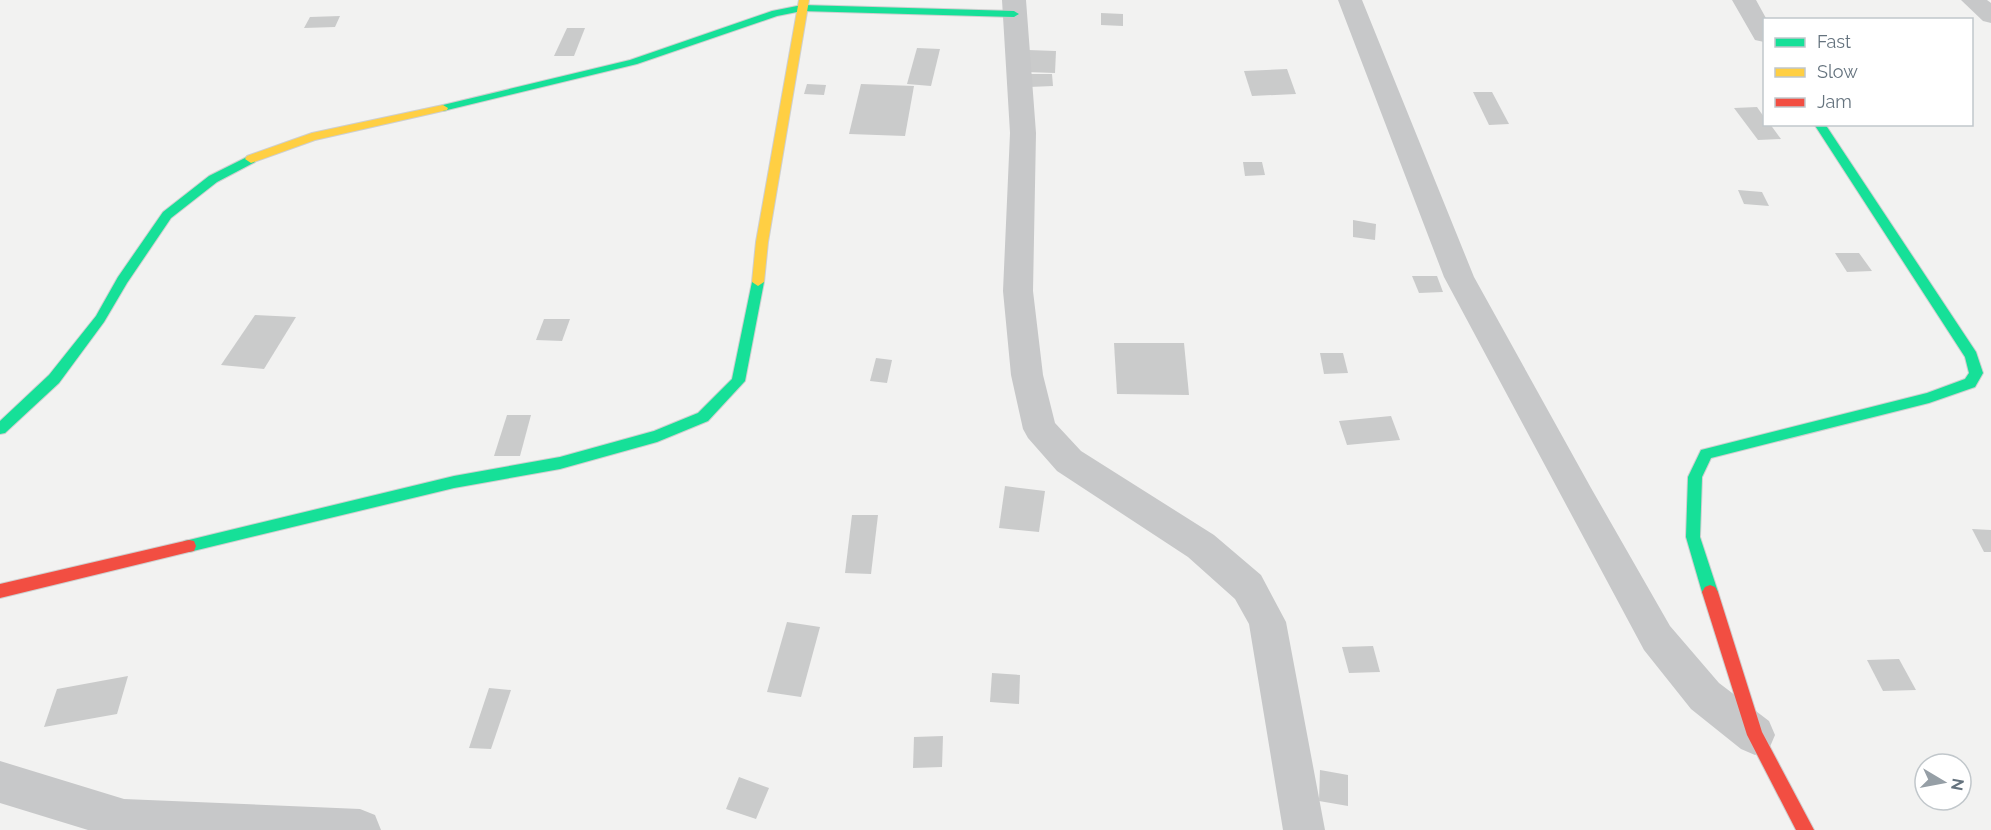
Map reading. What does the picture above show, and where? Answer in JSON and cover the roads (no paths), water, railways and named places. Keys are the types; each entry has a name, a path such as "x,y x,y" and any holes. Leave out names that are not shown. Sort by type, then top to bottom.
{"street":[{"path":"1350,0 1459,277 1657,638 1705,696 1755,735"},
{"path":"1744,0 1763,33"},
{"path":"1972,0 1991,16"},
{"path":"0,591 454,482 560,463 657,436 703,417 738,381 757,292 762,242 803,4"},
{"path":"0,429 60,370 100,320 122,280 167,215 213,179 254,158 312,137 633,62 803,4 1014,7 1023,133 1018,291 1027,375 1040,429 1069,461 1201,546 1248,587 1267,621 1304,830"},
{"path":"1805,830 1755,735 1693,537 1695,477 1707,454 1929,398 1970,383 1976,373 1971,356 1820,126"},
{"path":"0,782 124,820 360,830"}]}
